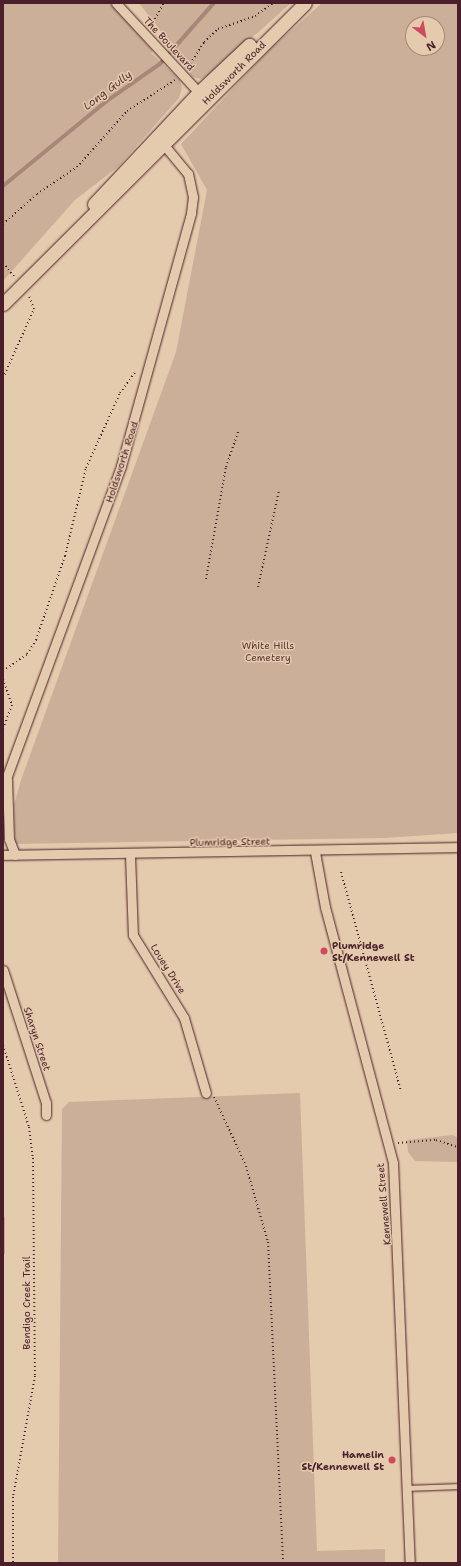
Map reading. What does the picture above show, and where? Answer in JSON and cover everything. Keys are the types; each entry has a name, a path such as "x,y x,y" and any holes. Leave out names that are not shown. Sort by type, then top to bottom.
{"main road":[{"name":"Holdsworth Road","path":"3,304 49,260 160,140 203,96 301,3"},
{"name":"Holdsworth Road","path":"203,96 305,3"}],"street":[{"name":"The Boulevard","path":"116,3 203,96"},
{"name":"Holdsworth Road","path":"15,855 9,839 5,783 122,466 191,213 193,197 188,174 160,140"},
{"name":"Plumridge Street","path":"3,855 130,855 458,848"},
{"name":"Kennewell Street","path":"315,852 323,900 389,1145 399,1246 410,1563"},
{"name":"Louey Drive","path":"130,855 133,935 184,1018 210,1094"},
{"name":"Sharyn Street","path":"3,970 46,1103 46,1115"}],"lane":[{"path":"407,1488 458,1486"}],"path":[{"path":"151,26 164,3"},
{"path":"184,71 204,42 218,29 255,16 273,3"},
{"path":"3,224 81,163 127,111 178,76"},
{"path":"3,262 16,279"},
{"path":"3,378 34,309 27,294"},
{"path":"3,671 27,654 36,640 65,556 86,468 120,393 138,370"},
{"path":"206,579 226,467 239,430"},
{"path":"258,587 280,491"},
{"path":"3,679 12,705 3,729"},
{"path":"341,872 401,1092"},
{"name":"Bendigo Creek Trail","path":"3,1045 29,1127 33,1158 36,1376 13,1497 14,1563"},
{"path":"210,1094 246,1166 268,1242 283,1563"},
{"path":"389,1145 436,1140 458,1147"}],"green space":[{"path":"3,3 110,3 153,51 151,53 180,80 182,88 179,98 119,166 75,200 3,281"},
{"path":"139,3 291,3 210,75 201,79 193,77 160,40 163,34"},
{"name":"White Hills Cemetery","path":"322,3 458,3 458,833 385,838 15,844 14,805 21,780 176,352 207,190 181,144 269,50"},
{"path":"300,1093 317,1551 385,1549 385,1563 58,1563 62,1109 69,1102"},
{"path":"453,1135 458,1138 458,1162 415,1161 408,1152 407,1140"}],"waterway":[{"name":"Long Gully","path":"3,186 107,101 160,64 214,3"},
{"path":"3,1218 3,1253"}],"place":[{"name":"Plumridge St/Kennewell St","path":"324,951"},
{"name":"Hamelin St/Kennewell St","path":"392,1460"}]}
